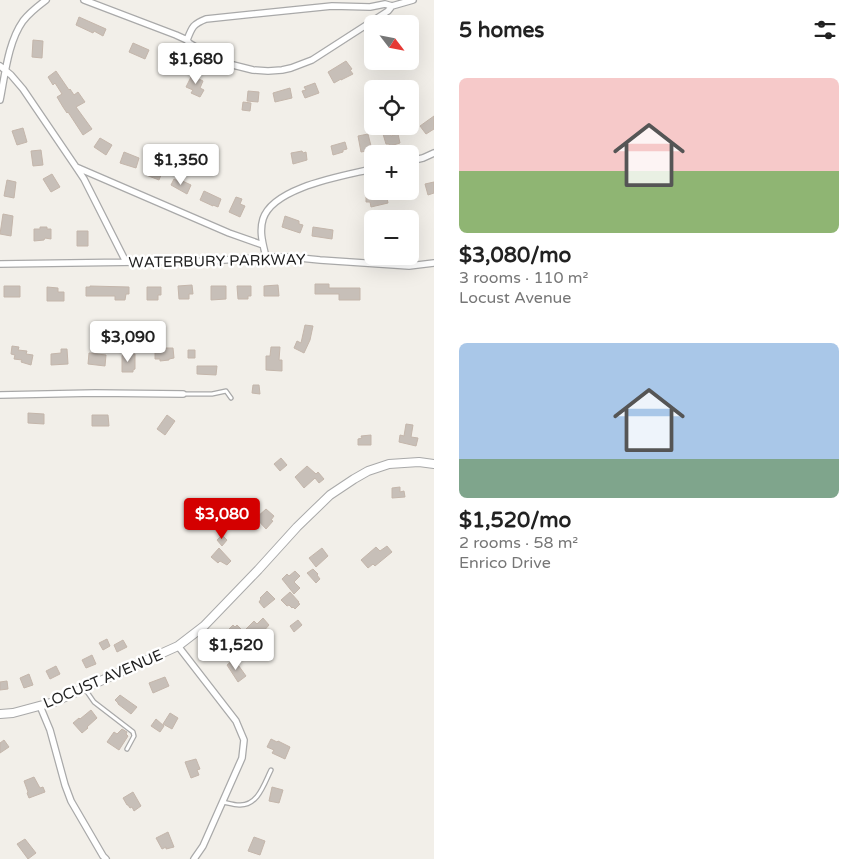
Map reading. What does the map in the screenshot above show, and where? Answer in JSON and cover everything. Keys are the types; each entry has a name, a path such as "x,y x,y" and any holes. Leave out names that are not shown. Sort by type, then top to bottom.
{"street":[{"path":"0,100 11,48 17,31 24,20 46,0"},
{"path":"84,0 187,40 214,58 233,66 260,70 282,70 312,60 388,11 392,6"},
{"path":"187,40 192,27 197,22 206,19 332,6 370,7 385,4 392,6 412,0"},
{"path":"0,66 23,89 84,179 126,262"},
{"path":"419,159 434,153"},
{"path":"76,167 263,246"},
{"path":"266,257 260,236 263,219 268,209 278,199 292,191 364,171"},
{"name":"WATERBURY PARKWAY","path":"0,264 210,261 266,257 290,257 408,266 434,263"},
{"path":"0,395 183,394"},
{"name":"LOCUST AVENUE","path":"0,714 13,713 54,702 178,646 204,626 297,527 330,495 368,471 389,464 419,462 434,464"},
{"path":"178,646 236,721 244,740 242,758 203,846 194,859"},
{"path":"40,706 50,730 71,801 106,859"}],"lane":[{"path":"183,394 212,394 226,391 231,398"},
{"path":"85,688 94,702 133,732 134,736 127,749"},
{"path":"223,802 239,806 250,804 259,795 271,770"}],"building":[{"path":"79,17 106,29 103,36 76,25"},
{"path":"33,40 43,41 42,58 32,57"},
{"path":"133,43 149,50 145,59 129,52"},
{"path":"346,61 353,74 334,83 328,72"},
{"path":"56,71 69,90 74,95 78,92 85,102 76,107 92,129 83,135 57,97 62,94 55,83 53,85 48,77"},
{"path":"194,71 199,73 197,78 203,81 200,88 204,90 200,97 191,93 193,90 186,87"},
{"path":"315,83 319,93 305,98 302,91 306,90 304,87"},
{"path":"290,88 292,98 275,102 273,93"},
{"path":"248,91 259,92 258,102 247,101"},
{"path":"243,102 251,103 250,111 242,110"},
{"path":"434,116 434,129 426,134 420,126"},
{"path":"23,128 27,142 17,145 12,131"},
{"path":"368,135 371,145 364,145 364,151 361,152 358,136"},
{"path":"383,135 398,135 400,143 393,145 386,144"},
{"path":"100,138 112,145 106,155 94,147"},
{"path":"345,142 347,149 333,155 331,146"},
{"path":"41,150 43,165 33,166 31,151"},
{"path":"302,151 303,153 306,152 307,160 293,164 291,153"},
{"path":"124,152 139,158 136,168 120,163"},
{"path":"151,164 163,170 159,180 146,175"},
{"path":"52,174 60,187 51,192 43,179"},
{"path":"174,179 191,185 187,194 171,185"},
{"path":"7,180 16,182 14,198 4,196"},
{"path":"434,182 434,193 428,195 425,184"},
{"path":"204,191 221,199 218,207 200,200"},
{"path":"236,197 242,199 240,204 245,206 240,217 229,212"},
{"path":"366,200 387,200 388,203 371,207 370,202 366,202"},
{"path":"3,214 13,216 11,236 0,234"},
{"path":"285,216 299,221 299,224 303,225 300,233 282,227"},
{"path":"40,227 51,229 51,239 45,238 44,240 34,241 34,229 40,229"},
{"path":"313,227 333,230 332,239 312,236"},
{"path":"77,231 88,231 88,246 77,246"},
{"path":"315,284 329,284 329,288 360,288 360,300 339,300 339,294 315,294"},
{"path":"192,285 193,294 189,294 189,299 179,299 178,286"},
{"path":"278,285 279,296 264,296 264,286"},
{"path":"4,286 20,286 20,297 4,297"},
{"path":"211,286 226,286 226,299 211,300"},
{"path":"237,286 251,286 251,296 248,296 248,299 238,299"},
{"path":"47,287 58,288 58,292 64,292 64,301 47,301"},
{"path":"86,287 129,287 129,294 126,294 125,300 115,300 115,296 86,296"},
{"path":"147,287 161,287 161,295 158,295 158,300 147,300"},
{"path":"305,325 313,326 310,340 304,353 294,348 297,341 301,343"},
{"path":"134,344 140,344 139,352 133,351"},
{"path":"12,346 19,347 18,350 27,351 26,354 33,355 31,365 21,362 22,360 14,359 15,355 11,354"},
{"path":"271,347 280,347 279,360 282,360 282,371 266,370 266,356 270,356"},
{"path":"155,348 173,348 174,358 160,361 160,359 155,359"},
{"path":"61,349 67,349 68,364 51,365 51,354 61,353"},
{"path":"188,350 195,350 195,358 188,358"},
{"path":"89,353 106,355 105,366 88,364"},
{"path":"123,354 135,354 135,369 133,372 122,372"},
{"path":"197,366 217,366 216,375 197,374"},
{"path":"253,385 259,385 260,394 252,393"},
{"path":"28,413 44,414 44,424 28,423"},
{"path":"92,415 108,415 109,426 92,426"},
{"path":"167,415 175,421 165,435 157,429"},
{"path":"406,424 413,425 411,437 418,438 416,446 399,442 400,435 404,436"},
{"path":"371,435 371,445 358,445 358,439 362,438 361,436"},
{"path":"281,458 287,465 280,471 274,464"},
{"path":"307,466 316,474 318,472 324,479 319,483 315,478 304,488 295,477"},
{"path":"400,487 400,492 404,491 405,497 392,498 392,488"},
{"path":"266,509 274,516 271,520 273,521 266,529 256,518"},
{"path":"237,516 244,522 238,529 231,523"},
{"path":"222,535 227,540 222,546 217,540"},
{"path":"387,546 392,552 375,566 373,564 368,568 361,560 376,547 380,551"},
{"path":"219,548 231,561 227,565 220,561 218,563 211,557"},
{"path":"322,548 328,556 316,567 309,558"},
{"path":"313,569 320,579 316,583 307,573"},
{"path":"295,571 300,576 294,582 300,588 294,594 282,579 287,574 289,576"},
{"path":"267,591 275,599 264,608 259,602 260,598"},
{"path":"290,592 300,604 295,609 289,605 287,606 281,600"},
{"path":"263,618 269,625 254,642 243,632 254,621 257,624"},
{"path":"298,620 302,625 294,632 290,626"},
{"path":"233,625 235,627 237,625 242,630 233,639 226,632"},
{"path":"107,639 110,646 103,650 99,643"},
{"path":"123,640 127,647 117,652 114,645"},
{"path":"92,655 96,664 86,668 82,660"},
{"path":"233,660 246,676 238,682 227,665"},
{"path":"56,666 60,674 50,679 46,671"},
{"path":"29,674 33,685 24,688 20,678"},
{"path":"165,677 169,686 153,693 149,683"},
{"path":"7,681 8,689 0,690 0,682"},
{"path":"120,695 137,707 131,714 115,700"},
{"path":"91,710 97,718 82,733 73,723"},
{"path":"170,713 178,718 172,729 163,724"},
{"path":"156,719 164,726 160,732 151,726"},
{"path":"122,729 127,732 128,736 119,750 107,742 114,732 117,734"},
{"path":"271,739 290,747 285,759 272,753 274,750 267,747"},
{"path":"4,740 9,747 0,753 0,743"},
{"path":"196,759 200,769 197,770 199,775 191,778 185,762"},
{"path":"34,777 40,788 43,787 45,792 29,798 24,781"},
{"path":"272,787 283,790 279,803 269,801"},
{"path":"133,792 141,806 134,811 123,798"},
{"path":"168,832 174,847 162,849 156,838"},
{"path":"254,837 265,841 260,855 248,851"},
{"path":"25,839 36,853 28,859 17,844"}]}
